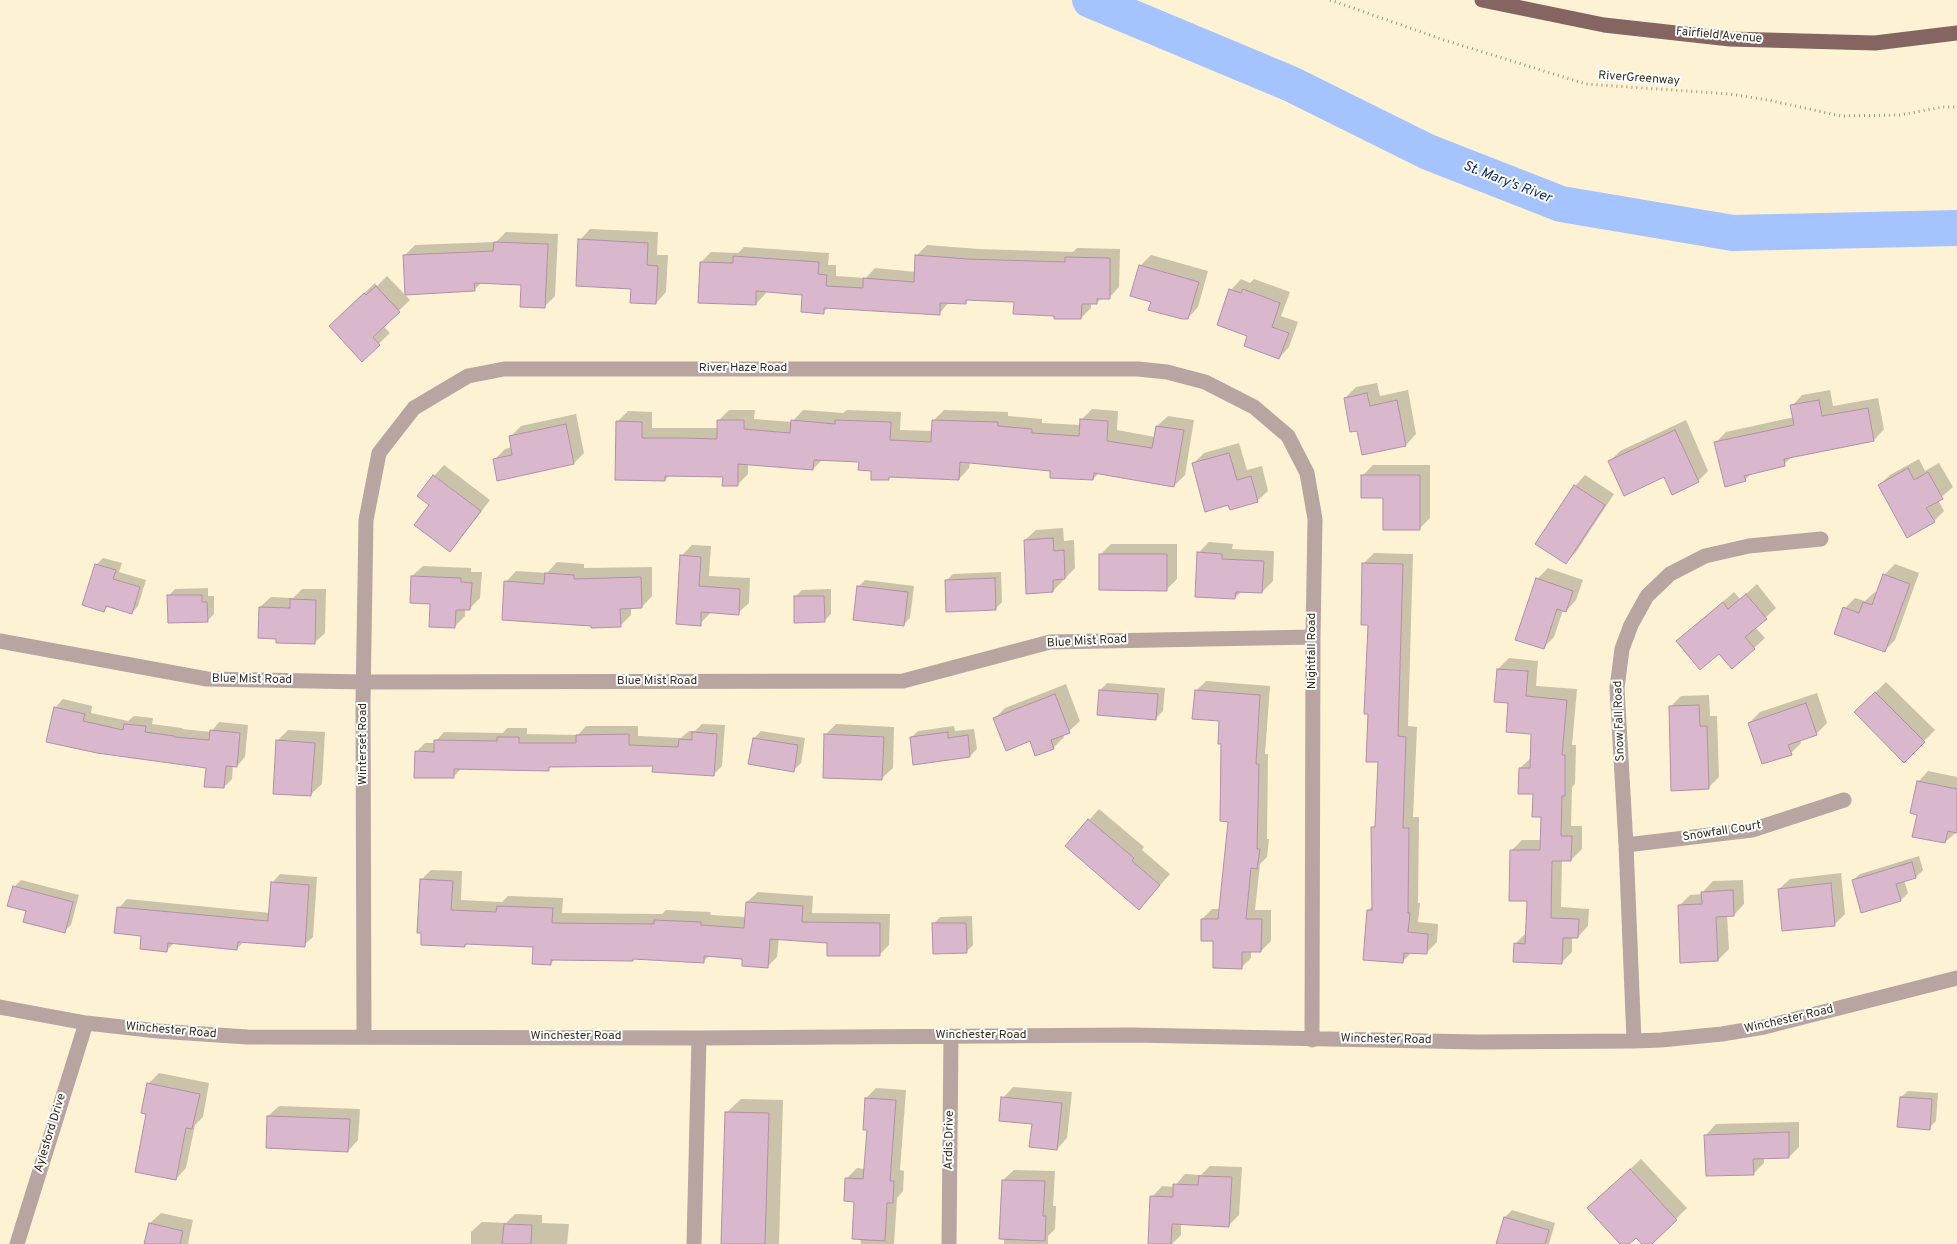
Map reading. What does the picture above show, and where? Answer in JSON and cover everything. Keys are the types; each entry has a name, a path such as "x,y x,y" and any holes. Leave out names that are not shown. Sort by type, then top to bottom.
{"main road":[{"name":"Fairfield Avenue","path":"1482,0 1604,25 1730,39 1874,43 1957,33"}],"street":[{"name":"River Haze Road","path":"379,453 414,408 468,376 504,369 1138,369"},
{"name":"Nightfall Road","path":"1138,369 1166,372 1206,382 1254,407 1288,436 1307,473 1315,518 1312,1040"},
{"name":"Winterset Road","path":"364,1037 366,520 379,453"},
{"name":"Snow Fall Road","path":"1634,1041 1617,688 1622,649 1631,625 1647,596 1670,574 1705,556 1749,546 1822,539"},
{"name":"Blue Mist Road","path":"0,641 207,678 364,682 902,681 1050,642 1313,636"},
{"name":"Snowfall Court","path":"1626,845 1752,830 1844,800"},
{"name":"Winchester Road","path":"0,1007 86,1023 158,1031 247,1037 699,1038 1132,1035 1312,1040 1634,1041 1714,1035 1764,1027 1957,978"},
{"name":"Aylesford Drive","path":"17,1244 86,1023"},
{"name":"Ardis Drive","path":"949,1244 952,1036"},
{"path":"694,1244 699,1038"}],"path":[{"name":"RiverGreenway","path":"1330,0 1444,40 1586,84 1729,94 1768,100 1841,116 1900,115 1943,107 1957,107"}],"building":[{"path":"578,239 648,243 647,265 658,266 656,304 630,303 631,289 576,286"},
{"path":"494,242 548,244 545,308 520,307 521,285 474,283 475,291 405,295 403,255 493,251"},
{"path":"915,255 968,259 1065,262 1065,257 1110,258 1110,299 1097,299 1097,304 1082,304 1081,319 1054,319 1054,316 1013,314 1014,302 966,300 966,304 940,303 940,315 824,308 824,314 801,312 802,295 756,291 756,305 698,303 700,262 733,263 733,256 819,262 818,274 827,275 826,286 863,288 863,278 914,282"},
{"path":"1139,265 1199,282 1188,319 1148,310 1151,302 1130,296"},
{"path":"376,286 400,312 373,337 380,345 362,362 329,326 364,293 366,295"},
{"path":"1229,289 1241,293 1243,289 1280,303 1272,327 1289,333 1279,359 1244,346 1247,336 1217,325"},
{"path":"1367,393 1370,406 1397,400 1406,446 1362,455 1357,431 1350,432 1344,398"},
{"path":"1819,400 1822,416 1868,408 1874,441 1784,459 1785,466 1744,476 1746,481 1725,487 1714,442 1794,425 1790,405"},
{"path":"1080,419 1108,421 1107,441 1152,448 1156,426 1184,430 1174,487 1094,473 1093,480 1050,478 1050,471 960,462 959,480 889,477 889,480 871,480 871,471 858,470 859,462 814,460 813,470 738,464 738,486 722,486 723,477 665,476 665,481 615,480 616,421 642,422 642,438 717,439 717,420 744,420 744,429 790,433 791,420 835,424 835,420 891,422 890,440 931,442 932,420 998,422 998,426 1032,429 1032,433 1079,436"},
{"path":"566,424 574,464 497,481 493,459 512,455 509,436"},
{"path":"1675,430 1699,482 1672,495 1664,477 1624,496 1608,461"},
{"path":"1229,453 1237,480 1251,476 1258,502 1230,510 1228,505 1205,512 1192,463"},
{"path":"1908,468 1914,480 1928,472 1943,499 1926,508 1935,522 1907,538 1878,485"},
{"path":"433,475 481,511 450,552 414,525 429,505 417,496"},
{"path":"1361,475 1420,475 1420,530 1383,530 1383,498 1361,498"},
{"path":"1574,485 1605,505 1566,564 1535,544"},
{"path":"1053,538 1054,551 1064,550 1065,579 1053,580 1053,592 1026,594 1024,540"},
{"path":"1197,552 1222,554 1222,559 1264,561 1262,593 1236,592 1235,599 1195,597"},
{"path":"1099,554 1167,554 1167,591 1099,590"},
{"path":"680,555 701,557 699,586 740,589 739,615 701,612 701,626 676,624"},
{"path":"1362,563 1403,564 1398,736 1406,737 1403,828 1409,828 1408,913 1410,913 1408,932 1428,934 1427,954 1404,953 1403,963 1363,960 1367,910 1372,910 1371,827 1375,827 1378,762 1366,762 1368,714 1364,714 1368,625 1361,625"},
{"path":"95,564 116,570 113,579 140,587 132,614 106,606 104,612 82,605"},
{"path":"545,573 574,575 574,579 641,577 642,608 620,609 621,627 591,628 591,626 502,620 504,581 544,584"},
{"path":"1883,574 1910,584 1885,652 1834,634 1843,607 1859,613 1863,602 1872,605"},
{"path":"411,576 461,578 461,582 472,583 470,610 456,610 455,628 429,627 430,604 410,603"},
{"path":"995,578 996,610 946,612 945,580"},
{"path":"1536,578 1573,591 1566,612 1557,609 1544,649 1515,640"},
{"path":"857,586 908,592 904,626 853,620"},
{"path":"1746,594 1767,619 1745,637 1755,649 1732,669 1719,654 1700,670 1676,641 1723,602 1728,609"},
{"path":"167,595 202,595 202,602 207,602 208,622 168,623"},
{"path":"794,596 824,596 825,622 794,623"},
{"path":"290,599 316,600 315,644 276,643 276,639 258,638 259,607 290,608"},
{"path":"1497,669 1528,671 1526,696 1567,700 1562,755 1565,755 1565,796 1562,796 1561,836 1572,836 1571,861 1552,861 1551,918 1579,919 1578,938 1563,938 1562,964 1513,962 1514,943 1525,944 1527,901 1509,901 1510,850 1540,850 1541,817 1532,817 1533,794 1518,794 1519,768 1530,768 1531,734 1506,732 1508,703 1494,702"},
{"path":"1099,690 1158,694 1156,720 1097,715"},
{"path":"1195,690 1260,695 1256,764 1259,764 1257,849 1260,849 1257,869 1251,868 1246,919 1262,919 1261,952 1242,952 1242,969 1213,968 1213,941 1201,941 1201,919 1218,919 1228,822 1220,821 1221,744 1218,744 1219,721 1192,719"},
{"path":"1875,692 1925,742 1904,763 1854,712"},
{"path":"1055,694 1070,733 1051,740 1054,749 1035,756 1030,741 1006,751 993,718"},
{"path":"1806,703 1817,735 1788,745 1792,755 1762,764 1748,723"},
{"path":"1699,705 1700,726 1707,726 1709,789 1671,791 1669,706"},
{"path":"54,707 85,714 83,721 123,730 124,724 146,726 145,732 209,740 210,730 240,733 237,767 226,766 224,788 204,787 206,768 97,753 46,742"},
{"path":"692,732 717,734 714,776 652,772 653,766 549,767 549,771 454,769 454,778 414,778 415,751 434,752 434,740 497,741 497,737 519,737 519,743 576,743 576,735 629,734 629,745 678,747 679,739 692,740"},
{"path":"948,732 948,738 968,735 970,757 913,765 910,737"},
{"path":"824,734 884,737 882,780 823,778"},
{"path":"753,738 798,745 794,772 748,764"},
{"path":"276,740 315,743 311,796 273,794"},
{"path":"1917,781 1957,789 1957,833 1948,831 1945,843 1912,837 1917,815 1910,813"},
{"path":"1088,819 1134,858 1132,861 1160,885 1139,910 1065,846"},
{"path":"1912,862 1916,878 1896,884 1901,901 1861,913 1852,880"},
{"path":"420,879 453,881 451,910 496,912 497,906 553,908 552,923 654,924 654,920 701,922 701,925 744,928 746,902 803,906 802,922 880,923 880,956 827,956 827,943 770,939 768,968 742,966 742,959 704,956 704,963 633,959 633,961 551,960 551,965 532,964 533,947 465,944 465,947 421,945 421,933 417,933"},
{"path":"271,882 309,885 305,947 238,942 237,950 168,943 167,952 140,949 141,936 114,933 117,907 268,921"},
{"path":"1831,883 1835,926 1782,931 1778,889"},
{"path":"13,886 73,902 65,933 23,922 26,911 7,906"},
{"path":"1733,890 1734,916 1716,917 1718,961 1680,963 1678,905 1702,904 1701,892"},
{"path":"932,923 966,923 967,953 933,954"},
{"path":"147,1083 200,1094 192,1129 186,1128 176,1180 135,1172 146,1114 141,1113"},
{"path":"1001,1097 1062,1103 1057,1150 1029,1147 1032,1124 999,1121"},
{"path":"1900,1097 1932,1099 1930,1130 1897,1127"},
{"path":"865,1098 896,1100 890,1181 894,1181 893,1203 887,1203 885,1241 852,1239 854,1202 844,1201 845,1178 863,1179 867,1130 863,1130"},
{"path":"725,1112 769,1113 765,1244 721,1244"},
{"path":"267,1116 350,1119 348,1152 266,1148"},
{"path":"1789,1132 1789,1158 1753,1159 1754,1175 1706,1176 1704,1135"},
{"path":"1630,1169 1677,1220 1652,1244 1642,1244 1636,1238 1629,1244 1620,1244 1587,1208"},
{"path":"1199,1176 1232,1177 1229,1227 1172,1224 1171,1244 1148,1244 1150,1196 1173,1197 1173,1184 1198,1185"},
{"path":"1002,1180 1045,1181 1043,1216 1046,1216 1045,1241 999,1239"},
{"path":"1504,1217 1549,1230 1545,1244 1496,1244"},
{"path":"149,1223 183,1231 180,1244 144,1244"},
{"path":"504,1224 532,1225 531,1244 502,1244"}],"waterway":[{"name":"St. Mary's River","path":"1090,0 1291,84 1428,152 1561,204 1733,233 1957,228"}]}
